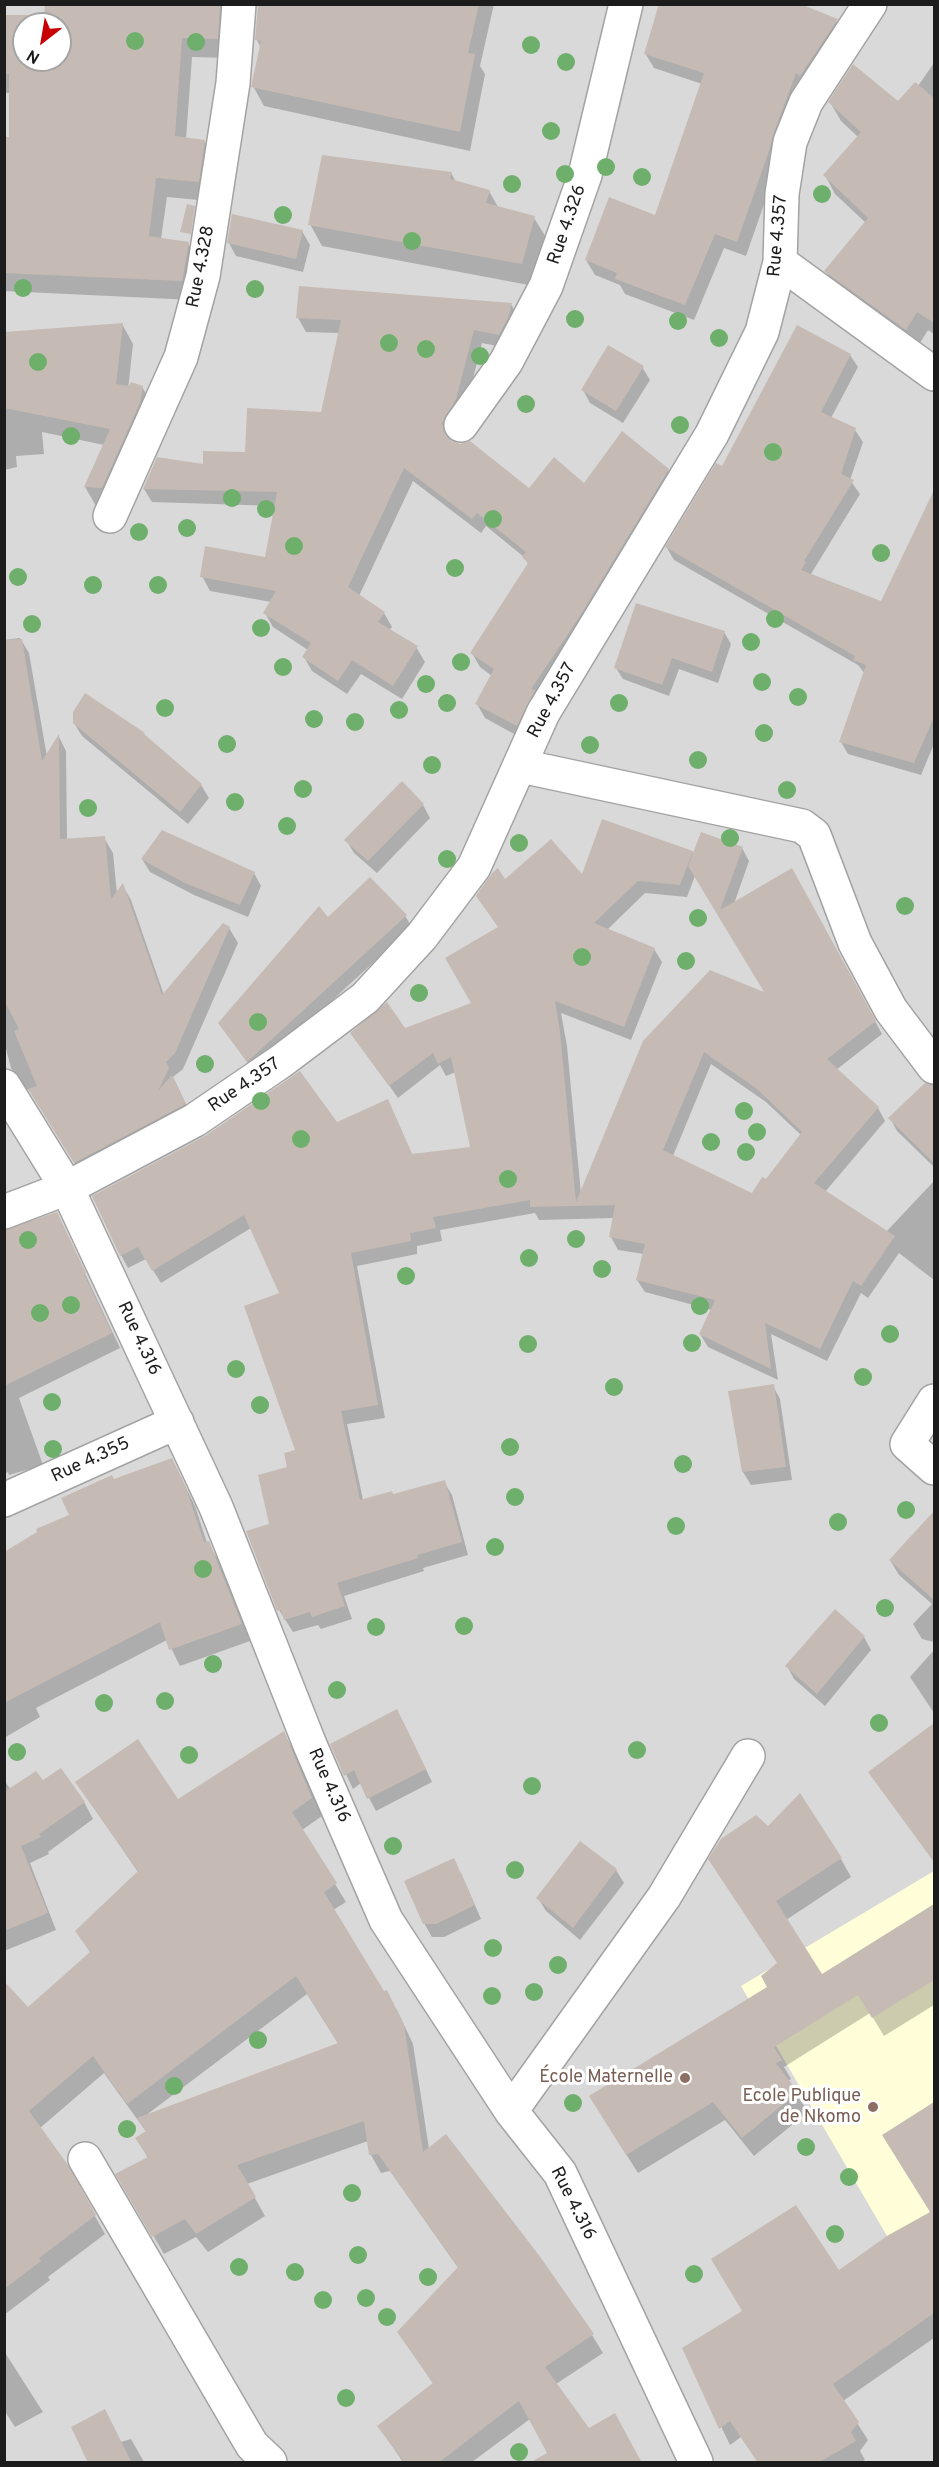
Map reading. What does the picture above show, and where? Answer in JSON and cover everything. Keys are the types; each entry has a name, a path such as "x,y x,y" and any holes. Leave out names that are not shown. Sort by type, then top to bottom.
{"street":[{"name":"Rue 4.328","path":"110,516 181,357 203,276 233,83 239,4"},
{"name":"Rue 4.326","path":"461,425 506,362 546,286 585,175 626,4"},
{"name":"Rue 4.357","path":"4,1212 68,1188 195,1120 280,1062 365,998 422,936 474,867 543,713 712,434 762,332 780,262 782,194 790,142 806,102 870,4"},
{"path":"780,262 934,374"},
{"path":"521,766 802,826 814,835 855,943 891,1010 934,1067"},
{"name":"Rue 4.316","path":"4,1086 68,1188 216,1507 310,1745 386,1920 511,2111 560,2173 696,2463"},
{"path":"934,1401 907,1444 934,1468"},
{"name":"Rue 4.355","path":"4,1500 177,1422"},
{"path":"511,2111 664,1897 748,1756"},
{"path":"85,2159 252,2445 270,2463"}],"shaded area":[{"path":"5,5 934,5 934,2462 5,2462"},
{"name":"Ecole Publique de Nkomo","path":"934,1871 934,2257 923,2240 900,2229 887,2236 741,1986"}],"building":[{"path":"45,4 220,4 218,39 182,38 175,136 205,140 199,182 156,178 149,236 189,242 182,281 4,273 4,137 9,137 9,74 4,74 4,15 12,15 12,72 72,72 72,12 44,12"},
{"path":"258,4 479,4 468,53 475,54 460,132 251,87 261,41 255,40"},
{"path":"659,4 800,4 838,19 800,76 796,73 737,242 715,234 685,305 615,279 617,273 585,260 609,197 655,215 704,73 644,54"},
{"path":"853,64 898,101 915,82 934,98 934,323 917,312 906,330 824,271 868,218 823,175 861,132 828,102"},
{"path":"322,155 452,172 450,179 490,190 486,203 535,216 522,264 308,225"},
{"path":"187,204 195,206 191,234 180,232"},
{"path":"232,214 303,230 296,259 227,243"},
{"path":"299,286 512,303 508,318 499,335 474,330 456,399 442,423 444,432 450,440 460,444 470,441 529,488 554,457 584,483 622,431 669,469 578,619 531,689 535,690 517,726 475,704 494,669 470,653 528,563 522,557 526,552 477,513 472,519 404,468 348,587 385,612 378,622 418,646 393,686 352,660 338,681 302,657 311,643 263,613 276,591 200,577 205,546 265,557 277,492 143,489 157,457 203,464 203,451 245,452 247,408 321,412 341,320 296,318"},
{"path":"123,323 116,384 129,386 131,382 143,386 140,403 102,488 84,487 110,429 4,408 4,332"},
{"path":"797,325 851,354 821,412 856,428 841,474 854,480 804,561 806,562 801,570 881,601 934,490 934,717 914,763 839,742 866,665 853,660 855,656 665,547 716,463 722,466"},
{"path":"608,345 644,366 616,411 581,390"},
{"path":"636,603 725,631 712,672 672,658 662,685 614,668"},
{"path":"22,639 42,761 59,734 60,839 105,836 111,899 123,883 162,995 223,923 230,927 175,1053 166,1062 169,1068 158,1091 172,1075 186,1104 74,1163 28,1089 37,1086 14,1031 19,1029 4,1000 4,640"},
{"path":"85,693 145,733 202,784 180,812 73,723 73,712"},
{"path":"402,781 424,804 368,861 344,840"},
{"path":"602,819 693,851 680,885 638,881 594,923 655,948 624,1027 555,1001 576,1202 643,1041 710,970 764,992 688,866 701,832 743,847 720,910 792,868 876,1021 827,1059 879,1107 814,1183 895,1236 861,1286 853,1281 820,1349 765,1323 771,1369 699,1334 715,1300 636,1280 645,1244 609,1237 615,1205 530,1207 530,1200 433,1217 436,1228 410,1233 411,1241 351,1253 378,1405 341,1411 360,1500 445,1480 462,1542 337,1583 345,1606 312,1617 310,1612 284,1620 281,1610 277,1611 246,1531 269,1524 258,1475 287,1467 284,1453 295,1450 244,1306 279,1293 244,1215 152,1271 138,1247 120,1256 92,1196 205,1136 300,1071 337,1122 388,1099 412,1154 470,1147 451,1057 438,1064 433,1053 389,1086 350,1033 387,1002 405,1028 471,1003 445,958 498,927 476,896 498,868 505,879 551,839 582,874","holes":["704,1052 757,1089 802,1132 766,1179 762,1177 752,1193 663,1150"]},
{"path":"162,830 255,872 240,905 185,883 141,859"},
{"path":"370,877 407,915 247,1062 218,1023 319,906 328,917"},
{"path":"925,1083 934,1085 934,1163 888,1118"},
{"path":"57,1212 112,1333 4,1386 4,1230"},
{"path":"774,1384 786,1467 742,1472 728,1391"},
{"path":"172,1458 186,1488 204,1542 209,1541 242,1624 169,1650 160,1622 4,1703 4,1552 37,1532 36,1529 69,1515 61,1498 112,1475 114,1479"},
{"path":"934,1511 934,1600 889,1560"},
{"path":"835,1609 865,1636 817,1694 785,1666"},
{"path":"397,1709 426,1769 367,1799 354,1770 344,1776 330,1744"},
{"path":"934,1723 934,1862 868,1772"},
{"path":"284,1731 312,1798 292,1812 337,1883 324,1892 384,1991 387,1990 404,2025 423,2152 446,2134 541,2258 594,2334 545,2367 589,2428 615,2413 642,2463 529,2463 547,2453 519,2401 438,2463 405,2463 377,2426 433,2383 397,2332 458,2267 378,2154 369,2155 364,2121 237,2165 256,2197 196,2234 185,2219 152,2237 115,2174 148,2157 135,2138 146,2131 137,2118 338,2043 296,1976 127,2104 93,2056 29,2111 68,2165 96,2215 39,2258 41,2261 4,2289 4,1981 28,2007 90,1952 75,1931 138,1871 75,1782 138,1739 178,1799"},
{"path":"61,1768 85,1802 39,1834 41,1837 21,1846 48,1913 4,1931 4,1792 36,1771 43,1780"},
{"path":"800,1793 842,1858 776,1901 822,1974 934,1904 934,1980 872,2018 858,1995 774,2047 782,2060 776,2063 798,2092 742,2138 713,2102 626,2155 589,2096 767,1987 761,1976 777,1963 708,1859 721,1839 756,1815 768,1826"},
{"path":"580,1841 617,1869 573,1928 536,1898"},
{"path":"454,1858 475,1905 436,1924 423,1924 404,1881"},
{"path":"934,2102 934,2313 833,2384 859,2422 851,2432 856,2441 818,2463 758,2463 730,2421 719,2429 682,2348 742,2311 711,2259 796,2205 839,2270 887,2236 930,2212 882,2135"},
{"path":"105,2409 132,2463 88,2463 71,2427"}],"place":[{"name":"École Maternelle","path":"685,2078"},
{"name":"Ecole Publique de Nkomo","path":"873,2107"}]}
